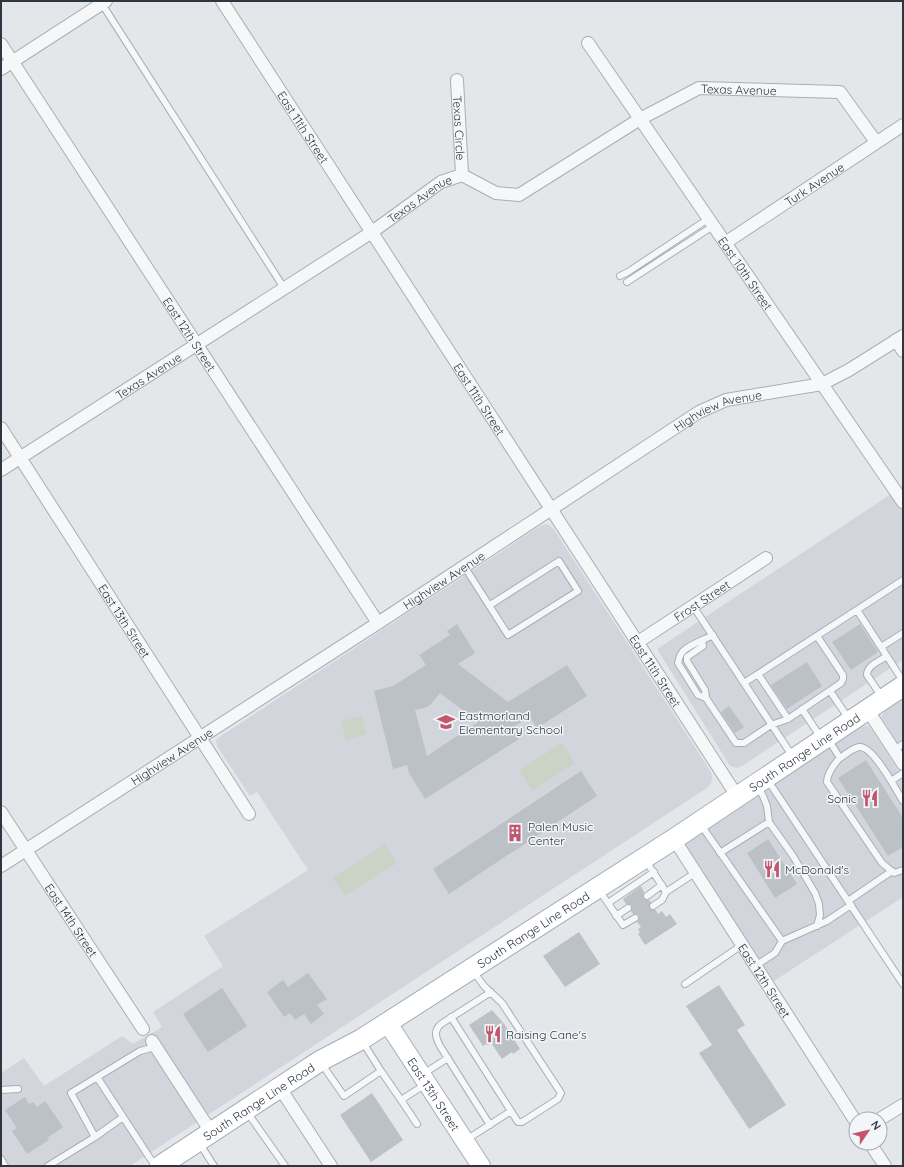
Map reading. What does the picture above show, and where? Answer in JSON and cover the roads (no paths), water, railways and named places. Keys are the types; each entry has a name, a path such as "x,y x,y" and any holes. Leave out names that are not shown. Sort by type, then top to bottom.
{"main road":[{"name":"South Range Line Road","path":"160,1166 320,1061 362,1039 471,968 602,895 649,865 674,839 903,686"}],"street":[{"name":"East 11th Street","path":"222,1 737,796"},
{"path":"1,69 104,2"},
{"name":"East 10th Street","path":"588,43 903,502"},
{"name":"East 12th Street","path":"1,44 378,623"},
{"name":"Texas Circle","path":"457,80 462,175"},
{"name":"Texas Avenue","path":"1,470 372,232 441,182 462,175 496,193 519,195 640,119 699,88 840,92 876,142"},
{"name":"Turk Avenue","path":"725,243 903,125"},
{"path":"900,338 903,351"},
{"name":"Highview Avenue","path":"1,866 378,623 699,412 726,400 822,384 849,370 900,338"},
{"name":"East 13th Street","path":"1,428 249,814"},
{"name":"Frost Street","path":"638,642 766,558"},
{"path":"875,704 898,747 903,764"},
{"name":"East 14th Street","path":"1,812 143,1028"},
{"name":"East 12th Street","path":"674,839 695,874 849,1111"},
{"name":"East 13th Street","path":"387,1022 481,1166"},
{"path":"154,1044 204,1137"},
{"path":"280,1088 331,1166"},
{"path":"888,1114 903,1105"},
{"path":"875,1151 885,1166"}],"lane":[{"path":"104,2 284,288"},
{"path":"620,276 711,222"},
{"path":"627,282 711,222"},
{"path":"464,566 508,635 578,591 559,561 490,605"},
{"path":"744,683 903,580"},
{"path":"693,606 794,758"},
{"path":"857,610 903,680"},
{"path":"881,648 903,633"},
{"path":"706,698 698,696 678,663 681,653 697,642 713,635"},
{"path":"702,641 703,646 687,657 687,661 705,690 706,698 736,743 744,743 771,725 788,719 841,684 843,675 816,636"},
{"path":"875,704 867,675 868,668 887,656"},
{"path":"758,674 788,719"},
{"path":"830,691 850,721"},
{"path":"802,709 840,758"},
{"path":"903,800 879,762 864,748 859,747 840,758 827,777 827,782 882,863 894,873 903,870"},
{"path":"891,781 903,773"},
{"path":"761,780 763,796 767,806 768,822 793,856 815,893 819,904 820,915 816,926"},
{"path":"761,780 849,903 903,984"},
{"path":"699,822 782,941"},
{"path":"720,853 768,822"},
{"path":"649,865 666,892"},
{"path":"755,966 775,953 782,941 827,921 892,871"},
{"path":"653,906 662,900 666,892 695,874"},
{"path":"647,896 662,885"},
{"path":"602,895 623,925 635,918"},
{"path":"616,916 628,908"},
{"path":"685,984 742,945"},
{"path":"452,1017 518,1122 522,1122 558,1099 561,1093 502,1003 481,982 471,968"},
{"path":"490,1125 440,1046 436,1032 438,1026 491,992"},
{"path":"362,1039 381,1071 417,1124"},
{"path":"95,1137 71,1093 154,1044"},
{"path":"401,1100 448,1058"},
{"path":"320,1061 344,1096 381,1071"},
{"path":"97,1077 155,1166"},
{"path":"1,1090 18,1089"},
{"path":"245,1110 285,1166"},
{"path":"465,1141 511,1111"},
{"path":"48,1166 95,1137 123,1117"},
{"path":"204,1137 214,1166"},
{"path":"1,1159 5,1166"}],"place":[{"name":"Eastmorland Elementary School","path":"446,722"},
{"name":"Sonic","path":"870,798"},
{"name":"Palen Music Center","path":"515,833"},
{"name":"McDonald's","path":"772,869"},
{"name":"Raising Cane's","path":"493,1034"}]}
